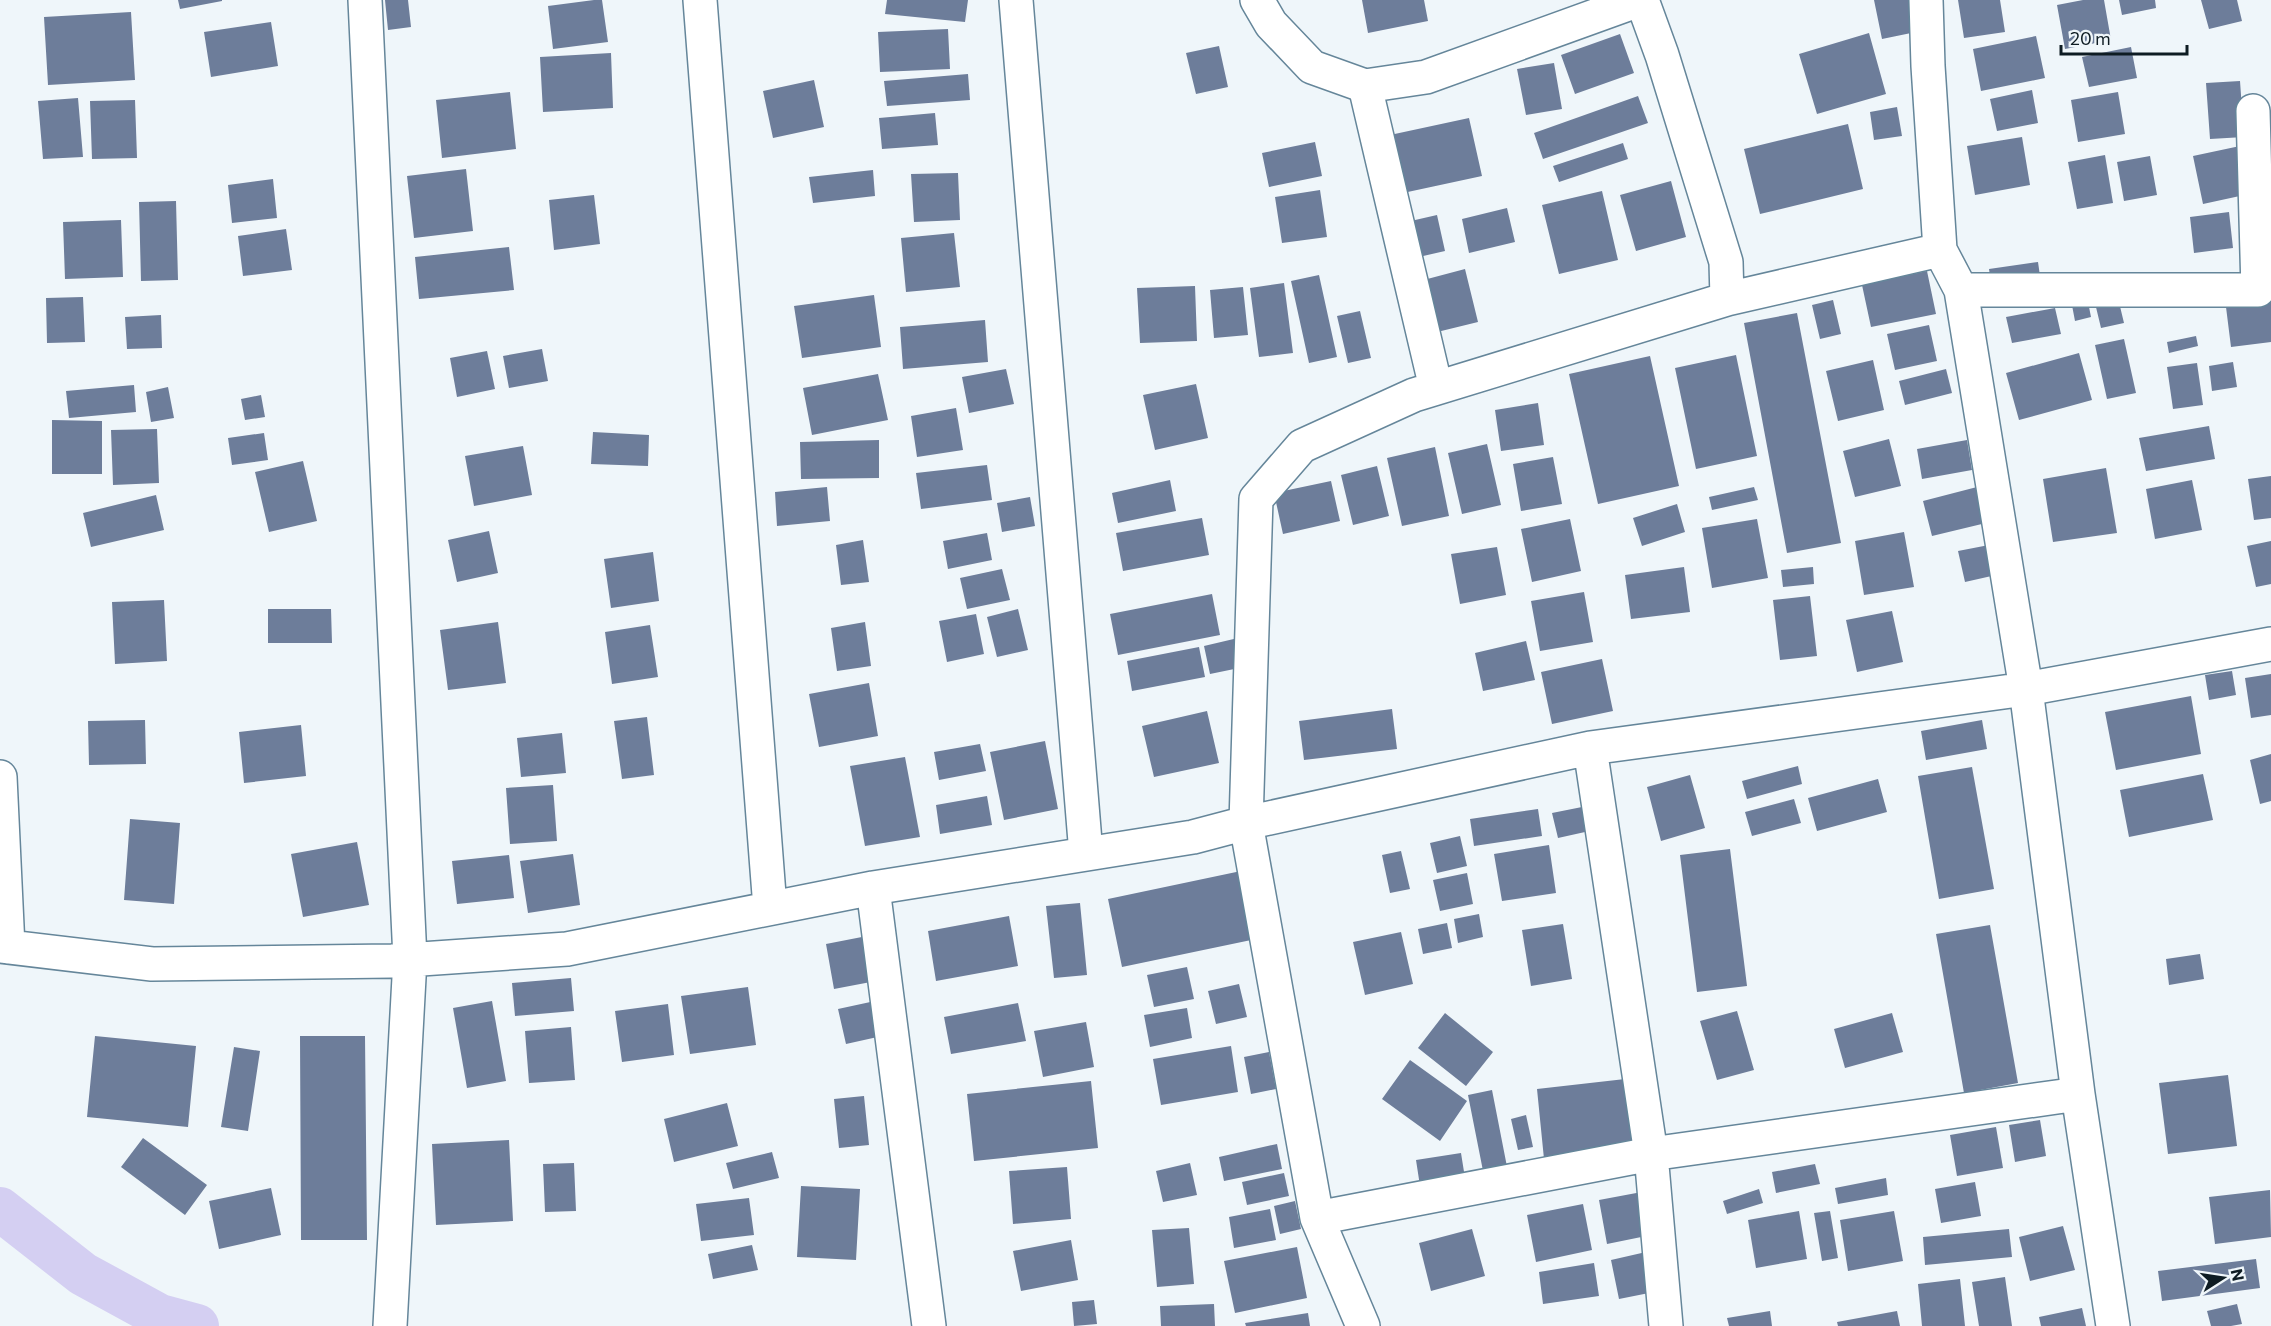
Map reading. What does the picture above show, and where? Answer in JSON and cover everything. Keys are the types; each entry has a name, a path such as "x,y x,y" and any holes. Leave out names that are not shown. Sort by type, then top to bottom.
{"street":[{"path":"365,0 410,959 390,1326"},
{"path":"700,0 770,908"},
{"path":"1016,0 1086,854"},
{"path":"1257,0 1270,24 1312,67 1365,86 1426,77 1640,0 1662,55 1726,262 1727,299"},
{"path":"1926,0 1940,250 1961,290 2026,689 2078,1094 2113,1326"},
{"path":"1365,86 1436,388"},
{"path":"1961,290 2258,290 2253,111"},
{"path":"1363,1326 1317,1218 1246,823 1256,499 1302,446 1414,395 1727,299 1940,250"},
{"path":"0,777 4,947 152,964 392,961 567,949 873,888 1193,837 1246,823 1590,747 2026,689 2271,644"},
{"path":"1590,747 1651,1154 1666,1326"},
{"path":"873,888 929,1326"},
{"path":"1317,1218 1651,1154 2078,1094"}],"building":[{"path":"178,0 222,0 222,1 180,9"},
{"path":"385,0 408,0 411,27 388,30"},
{"path":"602,0 608,42 553,49 548,6"},
{"path":"887,0 968,0 965,22 885,14"},
{"path":"1362,0 1424,0 1428,21 1368,33"},
{"path":"1874,0 1909,0 1916,32 1882,39"},
{"path":"1958,0 2000,0 2005,32 1964,38"},
{"path":"2083,0 2104,0 2111,40 2065,49 2057,5"},
{"path":"2119,0 2155,0 2156,8 2122,15"},
{"path":"2201,0 2237,0 2242,21 2209,29"},
{"path":"131,12 135,80 48,85 44,17"},
{"path":"271,22 278,66 211,77 204,32"},
{"path":"948,29 950,69 880,72 878,32"},
{"path":"1869,33 1886,94 1817,114 1799,54"},
{"path":"1620,34 1634,73 1575,94 1561,55"},
{"path":"2036,36 2045,78 1981,91 1973,49"},
{"path":"1219,46 1228,87 1196,94 1186,53"},
{"path":"2131,47 2137,78 2089,87 2082,57"},
{"path":"611,53 613,108 543,112 540,57"},
{"path":"1554,63 1562,109 1526,115 1517,69"},
{"path":"968,74 970,100 887,106 884,81"},
{"path":"814,80 824,127 773,138 763,91"},
{"path":"2240,81 2244,137 2210,139 2206,83"},
{"path":"2032,90 2038,123 1997,131 1990,99"},
{"path":"510,92 516,149 442,158 436,100"},
{"path":"2118,92 2125,134 2078,142 2071,100"},
{"path":"1638,96 1648,123 1543,159 1534,133"},
{"path":"78,98 83,157 43,159 38,101"},
{"path":"135,100 137,158 92,159 90,101"},
{"path":"1897,107 1902,136 1874,140 1870,112"},
{"path":"935,113 938,145 882,149 879,118"},
{"path":"1469,118 1482,176 1403,193 1390,135"},
{"path":"1848,124 1863,189 1760,214 1744,149"},
{"path":"2022,137 2030,185 1975,195 1967,146"},
{"path":"1315,142 1322,176 1269,187 1262,153"},
{"path":"1623,143 1628,159 1559,182 1553,166"},
{"path":"2240,146 2249,194 2203,204 2193,156"},
{"path":"2105,155 2113,203 2077,209 2068,162"},
{"path":"2150,156 2157,195 2124,201 2117,162"},
{"path":"466,169 473,231 414,238 407,176"},
{"path":"873,170 875,196 813,203 809,177"},
{"path":"958,173 960,220 914,222 911,174"},
{"path":"273,179 277,218 232,223 228,185"},
{"path":"1671,181 1686,237 1636,251 1620,195"},
{"path":"1320,190 1327,237 1282,243 1275,197"},
{"path":"1602,191 1618,260 1559,274 1542,205"},
{"path":"594,195 600,244 554,250 549,200"},
{"path":"176,201 178,280 141,281 139,202"},
{"path":"1507,208 1515,242 1469,253 1462,219"},
{"path":"2229,212 2233,248 2194,253 2190,217"},
{"path":"1437,215 1445,251 1410,259 1402,223"},
{"path":"121,220 123,277 65,279 63,222"},
{"path":"286,229 292,270 243,276 238,236"},
{"path":"954,233 960,287 906,292 901,238"},
{"path":"509,247 514,290 419,299 415,257"},
{"path":"2038,262 2040,276 1991,283 1989,269"},
{"path":"1465,269 1478,322 1429,334 1416,282"},
{"path":"1927,271 1936,314 1871,327 1862,285"},
{"path":"1319,275 1337,357 1309,363 1291,281"},
{"path":"1284,283 1293,353 1259,357 1250,288"},
{"path":"1195,286 1197,341 1140,343 1137,288"},
{"path":"1243,287 1248,335 1214,338 1210,290"},
{"path":"874,295 881,347 802,358 794,306"},
{"path":"83,297 85,342 47,343 46,298"},
{"path":"2087,297 2091,317 2075,321 2071,300"},
{"path":"2118,298 2124,323 2101,328 2095,303"},
{"path":"1833,300 1841,334 1820,339 1812,305"},
{"path":"2271,302 2271,342 2231,347 2226,307"},
{"path":"2055,308 2061,334 2012,343 2006,317"},
{"path":"1360,311 1371,358 1348,363 1337,316"},
{"path":"1797,313 1841,543 1787,553 1744,323"},
{"path":"161,315 162,348 127,349 125,317"},
{"path":"985,320 988,362 903,369 900,327"},
{"path":"1929,325 1937,361 1895,370 1887,334"},
{"path":"2196,336 2198,346 2169,353 2167,342"},
{"path":"2124,339 2136,393 2107,399 2095,345"},
{"path":"542,349 548,381 509,388 503,356"},
{"path":"487,351 495,389 457,397 450,358"},
{"path":"2079,353 2092,400 2019,420 2006,373"},
{"path":"1736,355 1757,456 1696,469 1675,368"},
{"path":"1650,356 1679,486 1598,504 1569,374"},
{"path":"1873,360 1884,410 1838,421 1826,371"},
{"path":"2233,362 2237,387 2212,391 2209,366"},
{"path":"2197,363 2203,405 2173,409 2167,367"},
{"path":"1006,369 1014,404 969,413 962,377"},
{"path":"1946,369 1952,393 1905,405 1899,381"},
{"path":"878,374 888,420 812,435 803,388"},
{"path":"1196,384 1208,438 1155,450 1143,395"},
{"path":"134,385 136,412 69,418 66,391"},
{"path":"168,387 174,418 151,422 146,392"},
{"path":"261,395 265,417 245,420 241,399"},
{"path":"1538,403 1544,445 1501,451 1495,410"},
{"path":"956,408 963,450 917,457 911,416"},
{"path":"52,420 102,421 102,474 52,474"},
{"path":"2209,426 2215,459 2146,471 2139,438"},
{"path":"157,429 159,483 113,485 111,430"},
{"path":"593,432 649,435 648,466 591,464"},
{"path":"264,433 268,460 232,465 228,438"},
{"path":"1889,439 1901,486 1855,497 1843,451"},
{"path":"879,440 879,478 801,479 800,442"},
{"path":"1967,440 1972,470 1922,479 1917,449"},
{"path":"1487,444 1501,505 1462,514 1448,453"},
{"path":"523,446 532,495 474,506 465,456"},
{"path":"1435,447 1449,516 1402,526 1387,458"},
{"path":"1553,457 1562,504 1521,511 1513,464"},
{"path":"303,461 317,521 269,532 255,472"},
{"path":"987,465 992,500 921,509 916,473"},
{"path":"1377,466 1389,516 1353,525 1341,475"},
{"path":"2106,468 2117,533 2053,542 2043,479"},
{"path":"2271,476 2271,518 2254,520 2248,479"},
{"path":"1170,480 1176,511 1118,523 1112,493"},
{"path":"2192,480 2202,530 2155,539 2146,489"},
{"path":"1331,481 1340,521 1283,534 1274,493"},
{"path":"827,487 830,521 777,526 775,492"},
{"path":"1754,487 1758,500 1712,510 1709,497"},
{"path":"1977,487 1986,523 1932,536 1923,501"},
{"path":"156,495 164,530 91,547 83,513"},
{"path":"1030,497 1035,526 1002,532 997,503"},
{"path":"1677,504 1685,532 1642,546 1633,518"},
{"path":"1202,518 1209,555 1123,571 1116,533"},
{"path":"1570,519 1581,571 1532,582 1521,529"},
{"path":"1757,519 1768,578 1712,588 1702,528"},
{"path":"489,531 498,573 457,582 448,540"},
{"path":"1904,532 1914,587 1864,595 1855,541"},
{"path":"987,533 992,560 948,569 943,541"},
{"path":"863,540 869,582 841,585 836,545"},
{"path":"2271,541 2271,584 2256,587 2247,546"},
{"path":"1989,545 1996,575 1965,582 1958,551"},
{"path":"1497,547 1506,595 1460,604 1451,554"},
{"path":"653,552 659,601 611,608 604,559"},
{"path":"1684,567 1690,612 1631,619 1625,575"},
{"path":"1813,567 1814,584 1783,587 1781,570"},
{"path":"1002,569 1010,600 967,609 960,578"},
{"path":"1584,592 1593,642 1540,651 1531,601"},
{"path":"1212,594 1220,635 1118,655 1110,614"},
{"path":"1810,596 1817,656 1780,660 1773,600"},
{"path":"164,600 167,661 115,664 112,602"},
{"path":"268,609 331,609 332,643 268,643"},
{"path":"1018,609 1028,650 997,657 987,617"},
{"path":"1892,611 1903,662 1857,672 1846,620"},
{"path":"976,614 984,654 947,662 939,621"},
{"path":"498,622 506,683 448,690 440,630"},
{"path":"865,622 871,666 837,671 831,628"},
{"path":"650,625 658,677 612,684 605,632"},
{"path":"1238,638 1244,667 1210,674 1204,646"},
{"path":"1526,641 1535,680 1483,691 1475,653"},
{"path":"1199,647 1205,677 1132,691 1127,661"},
{"path":"1602,659 1613,711 1552,724 1541,672"},
{"path":"2232,671 2236,695 2209,700 2205,675"},
{"path":"2271,674 2271,715 2251,718 2245,678"},
{"path":"869,683 878,736 819,747 809,694"},
{"path":"2191,696 2201,754 2116,770 2105,712"},
{"path":"1392,709 1397,749 1304,760 1299,721"},
{"path":"1207,711 1219,763 1154,777 1142,726"},
{"path":"647,717 654,775 622,779 614,721"},
{"path":"145,720 146,764 89,765 88,721"},
{"path":"1982,720 1987,749 1926,760 1921,731"},
{"path":"301,725 306,776 244,783 239,732"},
{"path":"562,733 566,773 521,777 517,738"},
{"path":"1045,741 1058,809 1004,820 990,752"},
{"path":"980,744 986,771 939,780 934,752"},
{"path":"2271,754 2271,801 2260,804 2250,760"},
{"path":"905,757 920,837 865,846 850,766"},
{"path":"1798,766 1802,784 1747,799 1742,781"},
{"path":"1972,767 1994,889 1939,899 1918,776"},
{"path":"2203,774 2213,820 2129,837 2120,790"},
{"path":"1690,775 1705,828 1661,841 1647,787"},
{"path":"1878,779 1887,812 1817,831 1808,798"},
{"path":"553,785 557,841 510,844 506,788"},
{"path":"987,796 992,825 940,834 936,805"},
{"path":"1794,799 1801,823 1752,836 1745,812"},
{"path":"1607,802 1599,898 1585,832 1558,838 1552,813"},
{"path":"1538,809 1542,836 1474,846 1470,819"},
{"path":"130,819 180,823 174,904 124,900"},
{"path":"1460,836 1467,866 1437,873 1430,843"},
{"path":"357,842 369,905 303,917 291,854"},
{"path":"1549,845 1556,893 1502,901 1494,854"},
{"path":"1730,849 1747,986 1697,992 1680,855"},
{"path":"1401,851 1410,889 1390,893 1382,855"},
{"path":"573,854 580,905 528,913 520,861"},
{"path":"509,855 514,898 457,904 452,861"},
{"path":"1241,871 1256,939 1122,967 1108,899"},
{"path":"1467,873 1473,904 1440,911 1433,880"},
{"path":"1080,903 1087,975 1054,978 1046,906"},
{"path":"1479,914 1483,937 1458,943 1454,919"},
{"path":"1009,916 1018,966 936,981 928,931"},
{"path":"1447,923 1452,948 1423,954 1418,929"},
{"path":"1563,924 1572,979 1531,986 1522,930"},
{"path":"1990,925 2018,1083 1964,1093 1936,934"},
{"path":"1401,932 1413,984 1365,995 1353,942"},
{"path":"867,936 876,981 834,989 826,944"},
{"path":"2200,954 2204,979 2169,985 2166,959"},
{"path":"1187,967 1194,999 1154,1007 1147,975"},
{"path":"571,978 574,1011 515,1016 512,983"},
{"path":"1239,984 1247,1017 1216,1024 1208,991"},
{"path":"748,987 756,1045 690,1054 681,996"},
{"path":"492,1001 506,1081 467,1088 453,1008"},
{"path":"875,1001 882,1036 846,1044 838,1009"},
{"path":"1018,1003 1026,1041 951,1054 944,1017"},
{"path":"668,1004 674,1055 622,1062 615,1011"},
{"path":"1187,1008 1192,1038 1150,1047 1144,1015"},
{"path":"1737,1011 1754,1070 1717,1080 1700,1021"},
{"path":"1445,1013 1493,1052 1466,1086 1418,1048"},
{"path":"1892,1013 1903,1052 1845,1068 1834,1029"},
{"path":"1086,1022 1094,1067 1043,1077 1034,1031"},
{"path":"571,1027 575,1080 529,1083 525,1031"},
{"path":"95,1036 196,1046 188,1127 87,1117"},
{"path":"300,1036 365,1036 367,1240 301,1240"},
{"path":"1231,1046 1238,1092 1161,1105 1153,1059"},
{"path":"234,1047 260,1051 248,1131 221,1127"},
{"path":"1269,1052 1276,1089 1251,1094 1244,1057"},
{"path":"1410,1060 1467,1101 1440,1141 1382,1099"},
{"path":"2228,1075 2237,1146 2168,1154 2159,1083"},
{"path":"1634,1078 1642,1148 1544,1159 1537,1089"},
{"path":"1091,1081 1098,1148 974,1161 967,1094"},
{"path":"1492,1090 1509,1177 1485,1181 1468,1095"},
{"path":"864,1096 869,1145 839,1148 834,1099"},
{"path":"727,1103 738,1146 674,1162 664,1119"},
{"path":"1526,1115 1533,1147 1518,1150 1511,1119"},
{"path":"2040,1120 2046,1156 2015,1162 2009,1125"},
{"path":"1996,1127 2003,1168 1957,1176 1950,1135"},
{"path":"143,1138 207,1185 185,1215 121,1167"},
{"path":"509,1140 513,1221 436,1225 432,1144"},
{"path":"1277,1144 1282,1169 1224,1181 1219,1157"},
{"path":"772,1152 779,1178 733,1189 726,1163"},
{"path":"1461,1153 1465,1178 1420,1186 1416,1160"},
{"path":"574,1163 576,1211 545,1212 543,1164"},
{"path":"1190,1163 1197,1195 1163,1202 1156,1171"},
{"path":"1815,1164 1820,1184 1776,1193 1772,1172"},
{"path":"1067,1167 1071,1219 1013,1224 1009,1171"},
{"path":"1284,1173 1289,1196 1247,1205 1242,1182"},
{"path":"1886,1178 1888,1195 1838,1204 1835,1188"},
{"path":"1975,1182 1981,1216 1941,1223 1935,1189"},
{"path":"801,1186 860,1189 856,1260 797,1257"},
{"path":"271,1188 281,1235 219,1249 209,1201"},
{"path":"1759,1189 1763,1203 1727,1214 1723,1201"},
{"path":"2270,1190 2271,1237 2215,1244 2209,1197"},
{"path":"1647,1191 1656,1234 1607,1244 1599,1200"},
{"path":"749,1198 754,1235 701,1241 696,1204"},
{"path":"1295,1201 1301,1229 1280,1234 1274,1206"},
{"path":"1583,1204 1592,1250 1536,1262 1527,1215"},
{"path":"1270,1209 1276,1240 1234,1248 1229,1217"},
{"path":"1799,1211 1807,1259 1756,1268 1748,1220"},
{"path":"1830,1211 1838,1258 1822,1261 1814,1213"},
{"path":"1894,1211 1903,1261 1848,1271 1840,1220"},
{"path":"2063,1226 2075,1270 2030,1281 2019,1237"},
{"path":"1189,1228 1194,1284 1157,1287 1152,1230"},
{"path":"1472,1229 1485,1276 1431,1291 1419,1243"},
{"path":"2009,1229 2012,1257 1925,1265 1923,1237"},
{"path":"1071,1240 1078,1280 1021,1291 1013,1251"},
{"path":"752,1245 758,1270 713,1279 708,1254"},
{"path":"1297,1247 1307,1298 1235,1313 1224,1261"},
{"path":"1646,1252 1654,1292 1619,1299 1611,1260"},
{"path":"2256,1259 2260,1288 2162,1301 2158,1271"},
{"path":"1594,1263 1599,1296 1543,1304 1539,1272"},
{"path":"2005,1277 2012,1326 1979,1326 1972,1282"},
{"path":"1960,1279 1965,1326 1922,1326 1918,1284"},
{"path":"1094,1300 1097,1324 1074,1326 1072,1302"},
{"path":"1214,1304 1215,1326 1161,1326 1160,1306"},
{"path":"2237,1304 2242,1324 2211,1326 2207,1311"},
{"path":"2082,1308 2086,1326 2041,1326 2039,1317"},
{"path":"1770,1311 1772,1326 1729,1326 1727,1318"},
{"path":"1897,1311 1900,1326 1838,1326 1837,1322"},
{"path":"1308,1313 1310,1326 1246,1326 1245,1323"}],"waterway":[{"path":"0,1209 83,1274 160,1316 197,1326"}]}
